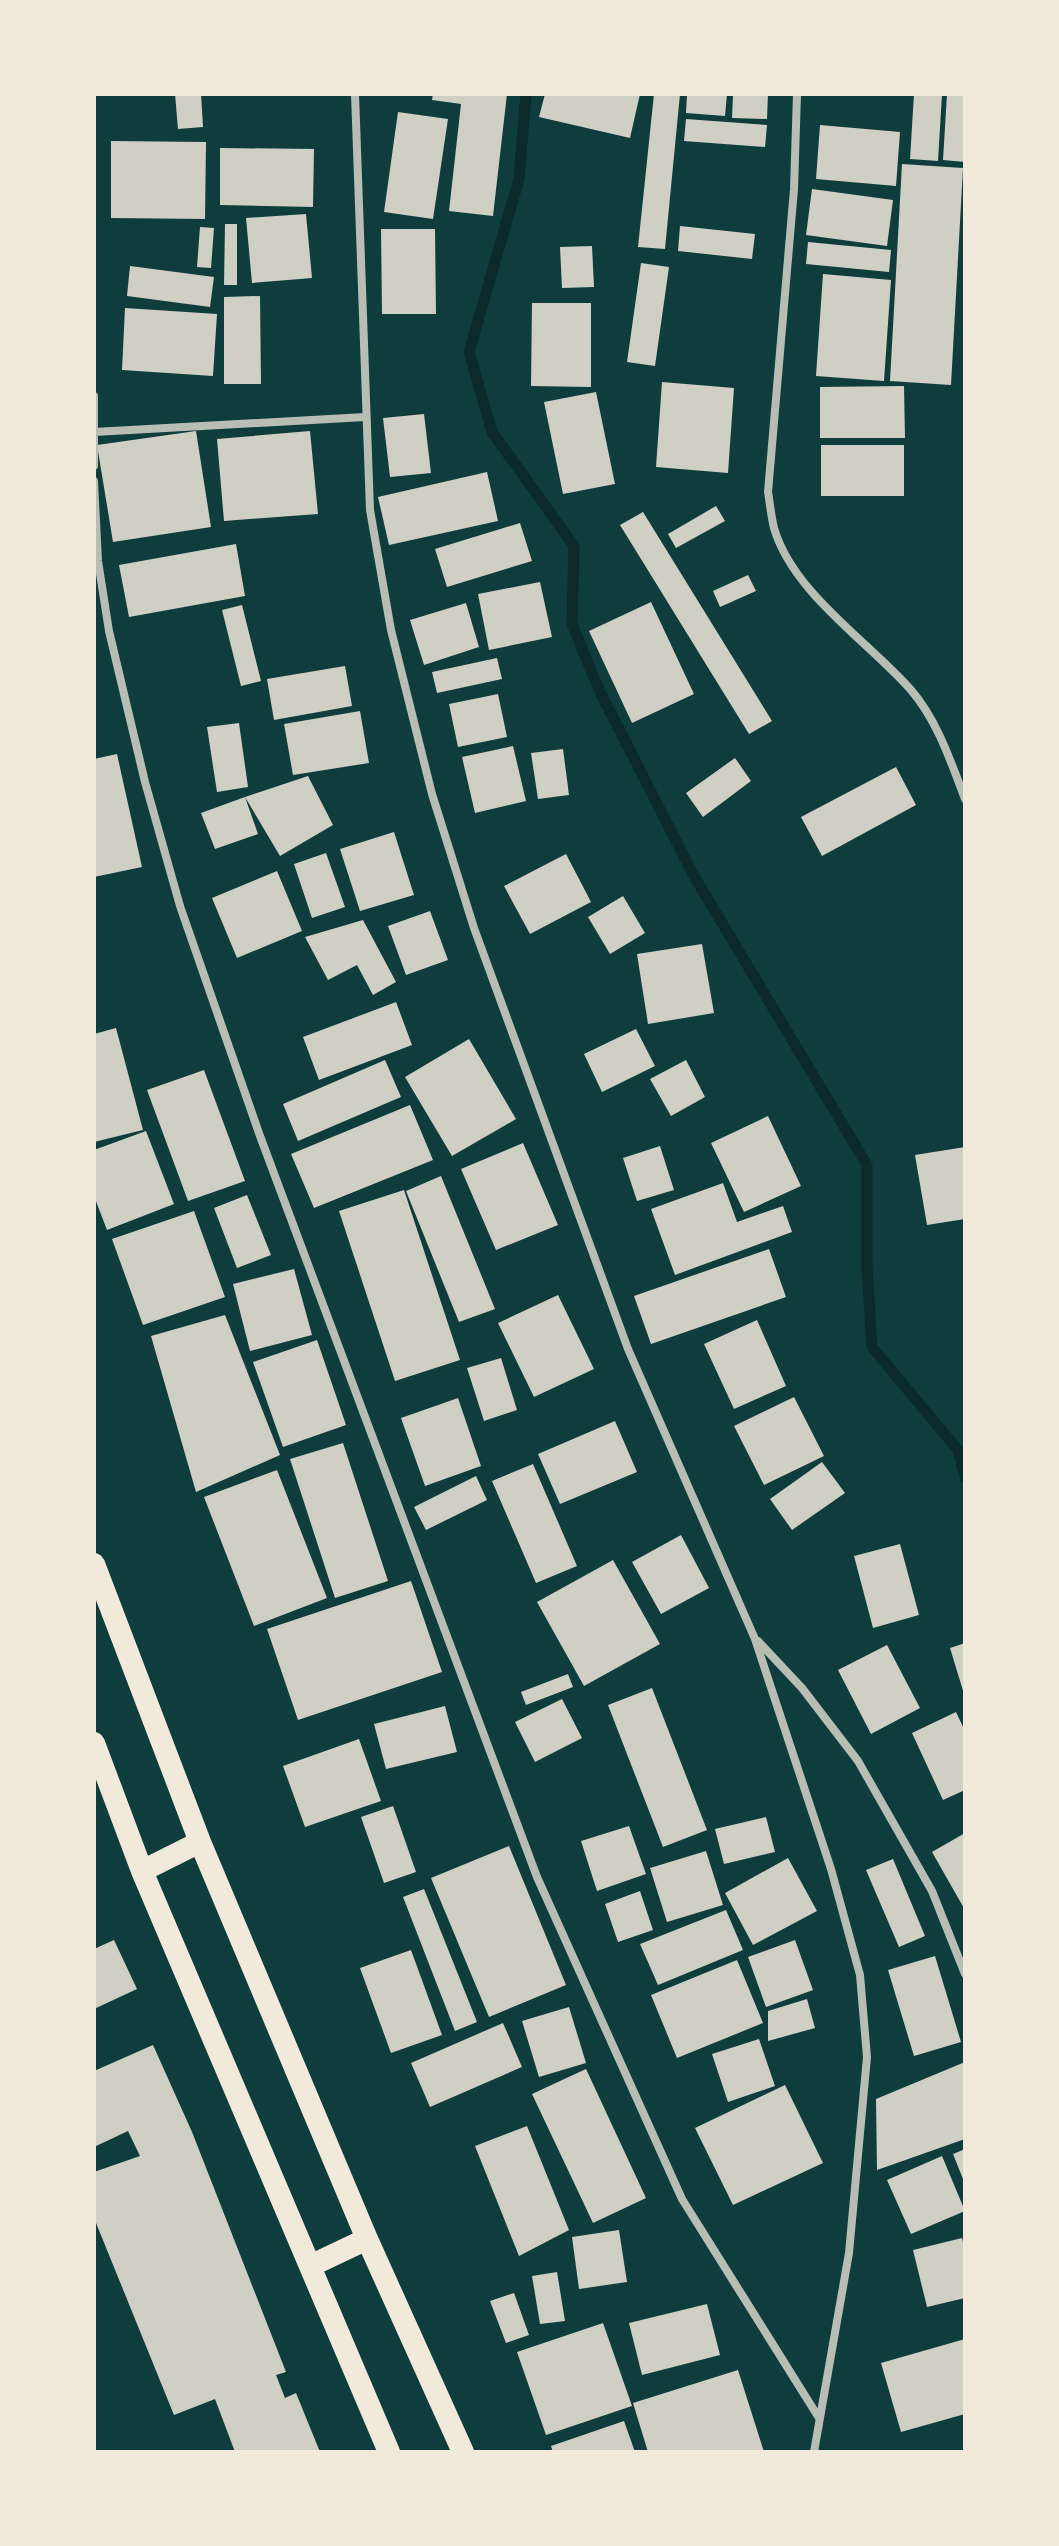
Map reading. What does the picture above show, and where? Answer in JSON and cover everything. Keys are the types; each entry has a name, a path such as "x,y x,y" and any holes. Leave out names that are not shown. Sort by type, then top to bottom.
{"highway":[{"path":"94,1564 200,1842 367,2239 463,2452"},
{"path":"94,1743 142,1871 389,2452"},
{"path":"142,1871 200,1842"},
{"path":"310,2266 367,2239"}],"street":[{"path":"355,94 370,510 391,630 432,794 469,913 628,1349 755,1639 831,1869 860,1975 867,2057 849,2253 814,2452"},
{"path":"797,94 794,189 768,492 774,529 793,566 831,614 911,691 949,757 965,799"},
{"path":"94,396 94,466"},
{"path":"95,432 365,417"},
{"path":"94,481 98,561 109,631 145,782 180,906 321,1299 543,1891 682,2199 819,2418"},
{"path":"755,1639 802,1688 858,1761 932,1891 965,1974"}],"building":[{"path":"175,94 201,94 203,127 178,129"},
{"path":"433,94 507,94 493,216 449,211 461,104 432,100"},
{"path":"545,94 640,94 630,138 539,117"},
{"path":"654,94 680,94 665,249 638,247"},
{"path":"687,94 727,94 725,116 686,113"},
{"path":"733,94 768,94 767,119 732,118"},
{"path":"914,94 942,94 938,161 910,159"},
{"path":"947,94 965,94 965,162 943,160"},
{"path":"398,112 448,119 433,219 384,212"},
{"path":"686,119 767,125 765,147 684,141"},
{"path":"820,125 900,132 896,186 816,179"},
{"path":"111,141 206,142 205,219 111,218"},
{"path":"220,148 314,149 313,207 220,205"},
{"path":"902,164 963,168 951,385 890,381"},
{"path":"812,189 893,200 887,246 806,235"},
{"path":"306,214 312,278 252,283 246,218"},
{"path":"225,224 237,224 237,285 224,285"},
{"path":"680,226 755,234 752,259 678,251"},
{"path":"200,227 214,228 211,268 197,267"},
{"path":"381,229 435,229 436,314 382,314"},
{"path":"808,242 891,250 889,272 806,264"},
{"path":"592,246 594,287 562,288 560,247"},
{"path":"641,263 669,267 655,366 627,362"},
{"path":"130,266 214,277 210,307 127,296"},
{"path":"823,274 891,280 884,381 816,376"},
{"path":"260,296 261,384 224,384 224,297"},
{"path":"532,303 591,303 591,387 531,386"},
{"path":"125,308 217,314 213,376 122,370"},
{"path":"662,382 734,388 728,473 656,467"},
{"path":"904,386 905,438 820,438 820,387"},
{"path":"596,392 615,484 563,494 544,402"},
{"path":"424,414 431,473 390,477 383,418"},
{"path":"196,431 211,527 113,542 97,445"},
{"path":"310,431 318,514 224,521 217,439"},
{"path":"821,445 904,445 904,496 821,496"},
{"path":"487,472 498,521 389,545 378,497"},
{"path":"716,506 725,521 676,548 668,534"},
{"path":"643,512 772,721 749,734 620,525"},
{"path":"520,523 532,561 447,587 435,549"},
{"path":"236,544 245,596 129,617 119,565"},
{"path":"748,575 756,591 720,607 713,591"},
{"path":"540,582 552,637 489,650 478,594"},
{"path":"651,602 694,694 632,723 589,631"},
{"path":"466,603 479,647 424,665 410,620"},
{"path":"242,605 261,681 241,686 222,610"},
{"path":"497,658 502,679 437,693 432,672"},
{"path":"345,666 352,706 274,720 267,679"},
{"path":"498,694 507,737 458,747 449,704"},
{"path":"360,711 369,763 293,775 284,724"},
{"path":"239,723 248,787 217,792 207,727"},
{"path":"513,746 526,801 475,813 462,757"},
{"path":"563,749 569,795 538,799 531,753"},
{"path":"117,754 142,867 94,877 94,759"},
{"path":"735,758 751,781 703,817 686,793"},
{"path":"896,767 916,805 822,856 801,817"},
{"path":"308,776 333,825 280,856 245,797"},
{"path":"245,797 258,834 215,849 201,813"},
{"path":"394,832 414,895 360,911 340,849"},
{"path":"326,853 345,907 312,918 294,864"},
{"path":"566,854 591,902 530,934 504,886"},
{"path":"277,871 302,931 237,958 212,898"},
{"path":"623,896 645,933 610,954 588,917"},
{"path":"430,911 448,960 406,975 388,926"},
{"path":"363,920 396,982 373,995 357,965 328,980 305,937"},
{"path":"702,944 714,1013 648,1024 637,954"},
{"path":"396,1002 412,1045 319,1080 303,1037"},
{"path":"116,1028 143,1130 94,1142 94,1034"},
{"path":"636,1029 655,1066 602,1092 584,1054"},
{"path":"469,1039 516,1119 452,1156 405,1077"},
{"path":"385,1060 401,1097 298,1141 283,1104"},
{"path":"686,1060 705,1097 671,1116 650,1079"},
{"path":"204,1070 245,1181 188,1201 147,1090"},
{"path":"410,1105 433,1160 314,1208 291,1154"},
{"path":"768,1116 801,1186 744,1212 711,1143"},
{"path":"146,1131 174,1204 107,1230 94,1196 94,1150"},
{"path":"523,1143 558,1225 496,1250 461,1169"},
{"path":"660,1146 674,1190 637,1201 623,1158"},
{"path":"965,1147 965,1219 927,1225 915,1155"},
{"path":"441,1176 495,1309 459,1322 406,1191"},
{"path":"723,1183 737,1222 783,1206 792,1232 675,1275 651,1209"},
{"path":"404,1190 460,1360 395,1381 339,1211"},
{"path":"247,1195 271,1255 237,1268 214,1208"},
{"path":"194,1211 225,1297 143,1325 112,1239"},
{"path":"769,1249 786,1297 651,1344 634,1296"},
{"path":"294,1269 312,1335 250,1351 233,1284"},
{"path":"558,1295 594,1369 534,1397 498,1323"},
{"path":"225,1315 280,1455 196,1492 151,1336"},
{"path":"757,1320 786,1386 734,1409 704,1344"},
{"path":"317,1340 346,1425 283,1447 253,1362"},
{"path":"501,1358 517,1410 484,1421 467,1368"},
{"path":"794,1397 824,1456 764,1485 734,1426"},
{"path":"458,1398 481,1466 425,1486 401,1418"},
{"path":"615,1421 637,1472 560,1504 538,1454"},
{"path":"343,1443 388,1581 335,1598 290,1459"},
{"path":"822,1462 845,1493 792,1530 770,1499"},
{"path":"533,1464 577,1566 536,1583 492,1481"},
{"path":"277,1470 327,1598 254,1626 204,1497"},
{"path":"476,1476 487,1500 426,1530 414,1507"},
{"path":"681,1535 709,1588 661,1614 632,1562"},
{"path":"900,1544 919,1615 873,1628 854,1556"},
{"path":"613,1560 660,1644 584,1686 537,1602"},
{"path":"411,1581 442,1672 298,1720 267,1629"},
{"path":"965,1643 965,1694 964,1694 950,1648"},
{"path":"887,1645 920,1708 871,1734 838,1670"},
{"path":"568,1674 573,1687 526,1705 521,1692"},
{"path":"652,1688 707,1830 663,1847 608,1705"},
{"path":"562,1699 582,1738 535,1762 515,1722"},
{"path":"445,1706 457,1752 386,1769 374,1724"},
{"path":"956,1712 965,1731 965,1790 943,1800 912,1733"},
{"path":"359,1739 381,1801 305,1827 283,1766"},
{"path":"393,1806 416,1872 384,1883 361,1817"},
{"path":"766,1817 775,1852 724,1864 715,1829"},
{"path":"629,1826 646,1874 597,1891 581,1841"},
{"path":"965,1833 965,1910 932,1852"},
{"path":"509,1846 566,1985 489,2017 431,1878"},
{"path":"706,1851 723,1905 667,1922 650,1868"},
{"path":"788,1858 817,1911 753,1945 725,1893"},
{"path":"893,1859 925,1936 899,1947 866,1870"},
{"path":"424,1889 477,2022 455,2031 403,1897"},
{"path":"640,1891 653,1930 618,1942 605,1904"},
{"path":"726,1910 743,1950 658,1985 640,1944"},
{"path":"114,1940 137,1989 94,2009 94,1949"},
{"path":"795,1940 813,1990 766,2007 748,1957"},
{"path":"411,1950 442,2035 391,2053 360,1968"},
{"path":"935,1956 961,2042 914,2056 888,1970"},
{"path":"737,1960 763,2023 677,2058 651,1995"},
{"path":"807,1999 815,2028 768,2041 768,2011"},
{"path":"569,2007 586,2063 539,2077 522,2021"},
{"path":"503,2023 522,2067 430,2107 411,2063"},
{"path":"759,2039 775,2086 728,2102 712,2054"},
{"path":"153,2045 192,2132 286,2372 276,2375 285,2398 296,2393 320,2452 235,2452 215,2399 174,2415 94,2218 94,2172 140,2156 128,2131 94,2147 94,2071"},
{"path":"965,2062 965,2139 877,2170 876,2099"},
{"path":"586,2069 646,2198 593,2223 532,2094"},
{"path":"785,2085 823,2163 733,2205 695,2128"},
{"path":"527,2126 569,2230 519,2256 475,2146"},
{"path":"965,2149 965,2184 953,2154"},
{"path":"942,2156 965,2211 911,2234 887,2180"},
{"path":"619,2230 627,2282 579,2289 572,2237"},
{"path":"962,2238 965,2298 927,2307 913,2250"},
{"path":"557,2272 565,2321 540,2324 532,2276"},
{"path":"514,2293 529,2335 506,2343 490,2301"},
{"path":"707,2304 720,2355 642,2375 629,2323"},
{"path":"603,2323 632,2406 546,2435 517,2352"},
{"path":"965,2339 965,2414 901,2432 881,2363"},
{"path":"738,2370 764,2452 648,2452 633,2403"},
{"path":"624,2421 635,2452 553,2452 551,2446"}],"waterway":[{"path":"526,94 519,179 469,352 492,432 574,546 572,624 600,692 694,876 867,1165 867,1267 872,1347 958,1450 965,1478"}]}
